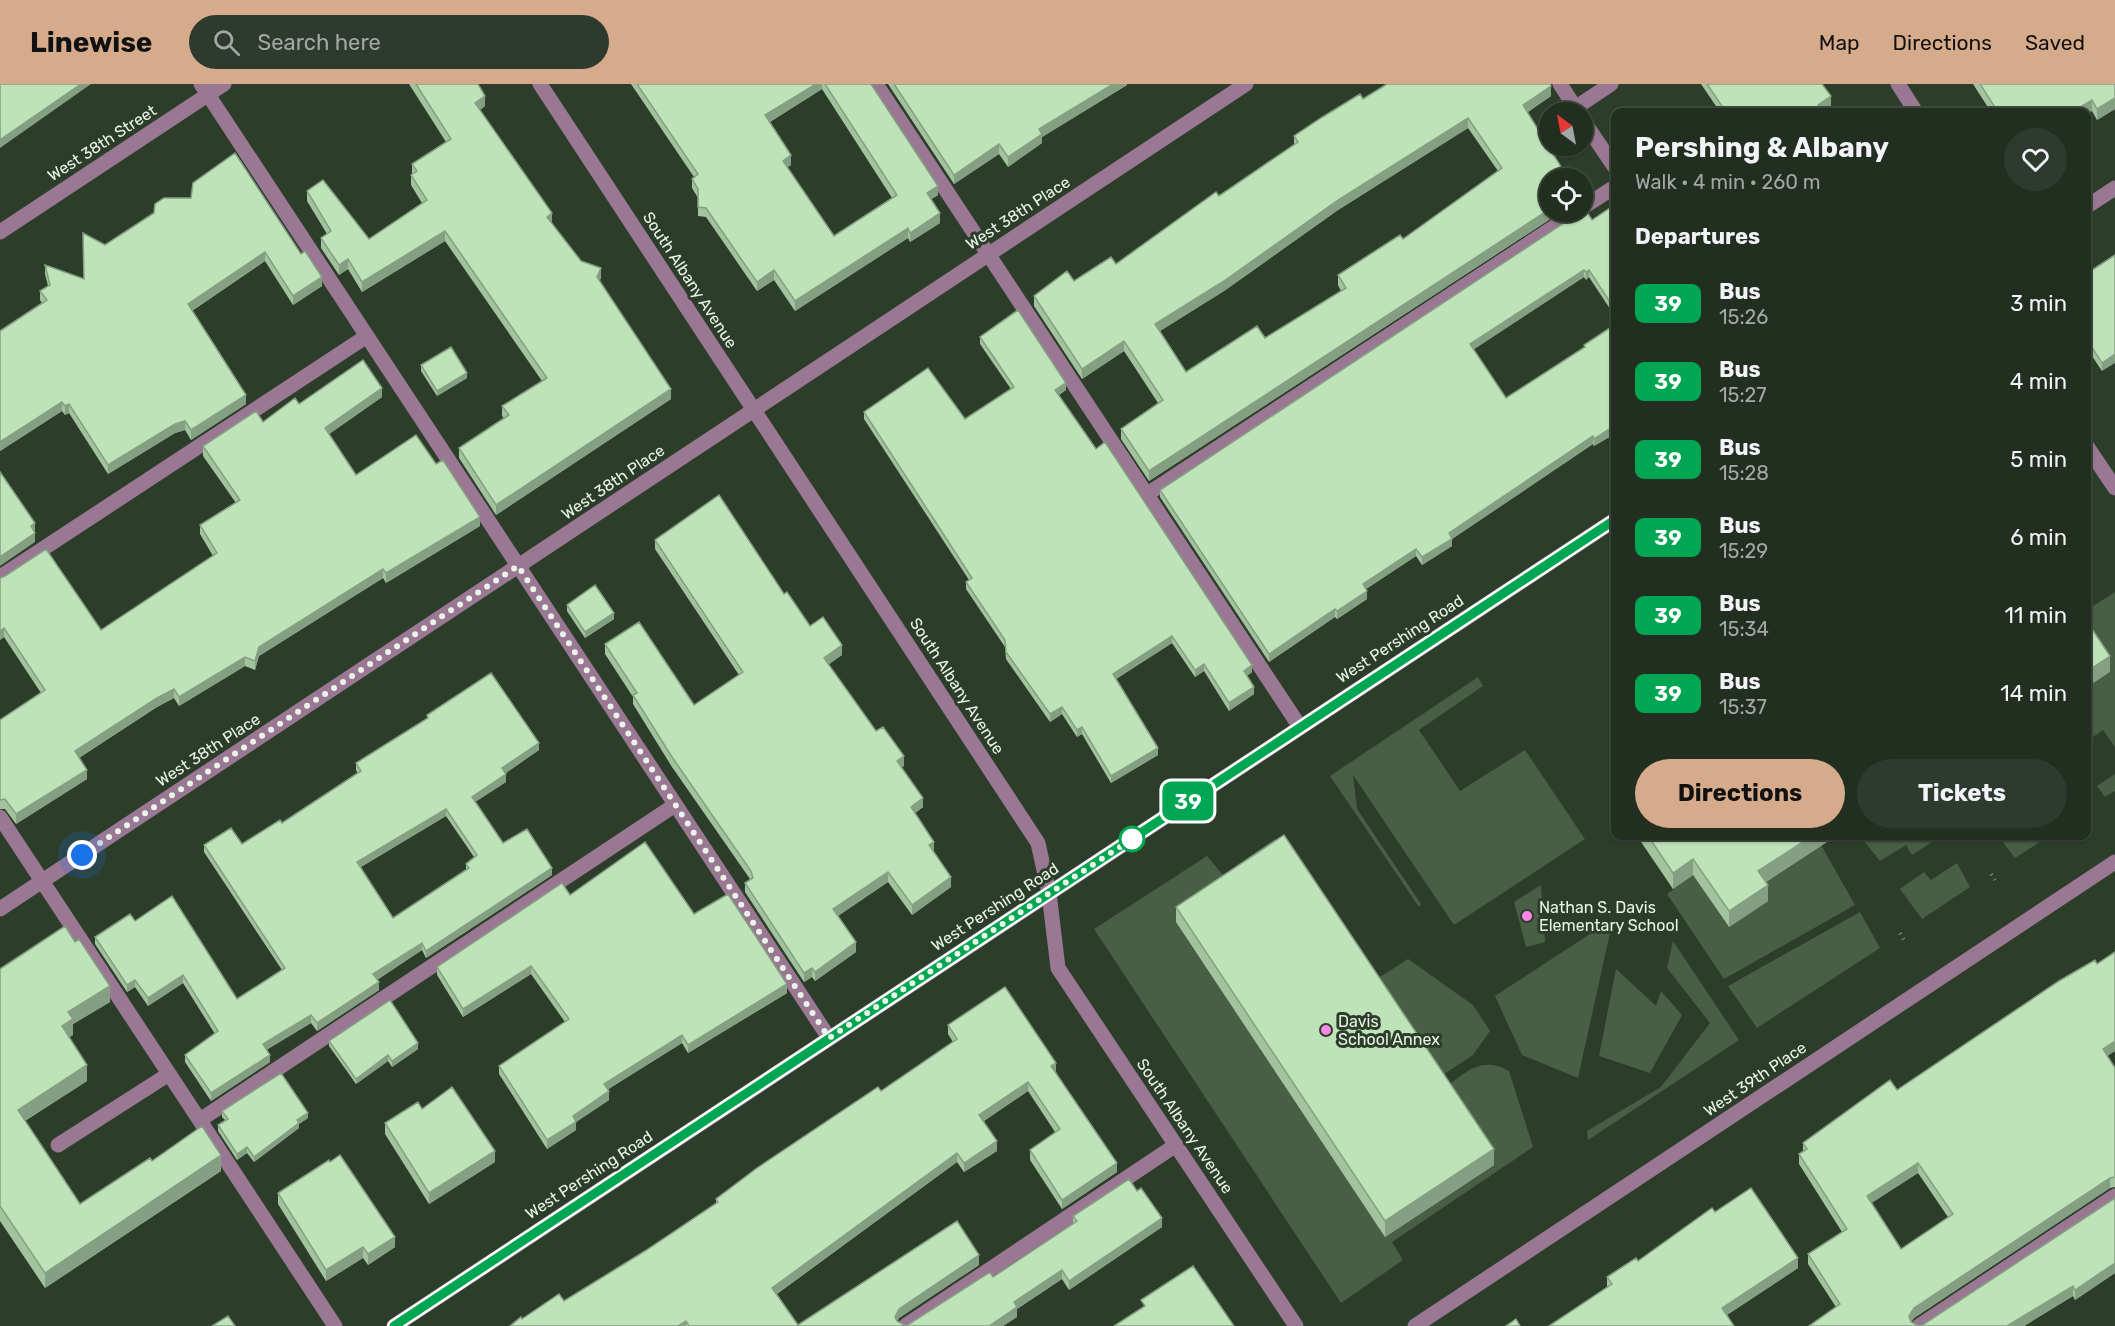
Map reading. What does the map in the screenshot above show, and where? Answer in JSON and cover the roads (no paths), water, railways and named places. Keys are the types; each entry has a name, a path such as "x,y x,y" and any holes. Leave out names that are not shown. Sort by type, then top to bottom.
{"street":[{"name":"West 38th Street","path":"0,232 205,89 224,84"},
{"name":"South Albany Avenue","path":"540,84 1038,843 1049,893 1058,968 1296,1326"},
{"path":"876,84 1300,727"},
{"name":"West 38th Place","path":"0,909 1246,84"},
{"path":"1560,84 1572,102"},
{"path":"1591,102 1611,84"},
{"path":"1898,84 1913,108"},
{"path":"205,89 829,1038"},
{"path":"1593,134 1611,161"},
{"path":"2091,204 2115,188"},
{"path":"1593,201 1611,189"},
{"path":"1146,495 1562,222"},
{"path":"0,577 367,336"},
{"path":"2091,452 2115,488"},
{"name":"West Pershing Road","path":"394,1326 1611,522"},
{"path":"200,1120 675,805"},
{"path":"0,817 335,1326"},
{"name":"West 39th Place","path":"1415,1326 2115,862"},
{"path":"58,1145 169,1074"},
{"path":"905,1326 1176,1145"},
{"path":"1919,1326 2115,1196"}],"place":[{"name":"Nathan S. Davis Elementary School","path":"1527,916"},
{"name":"Davis School Annex","path":"1326,1030"}]}
